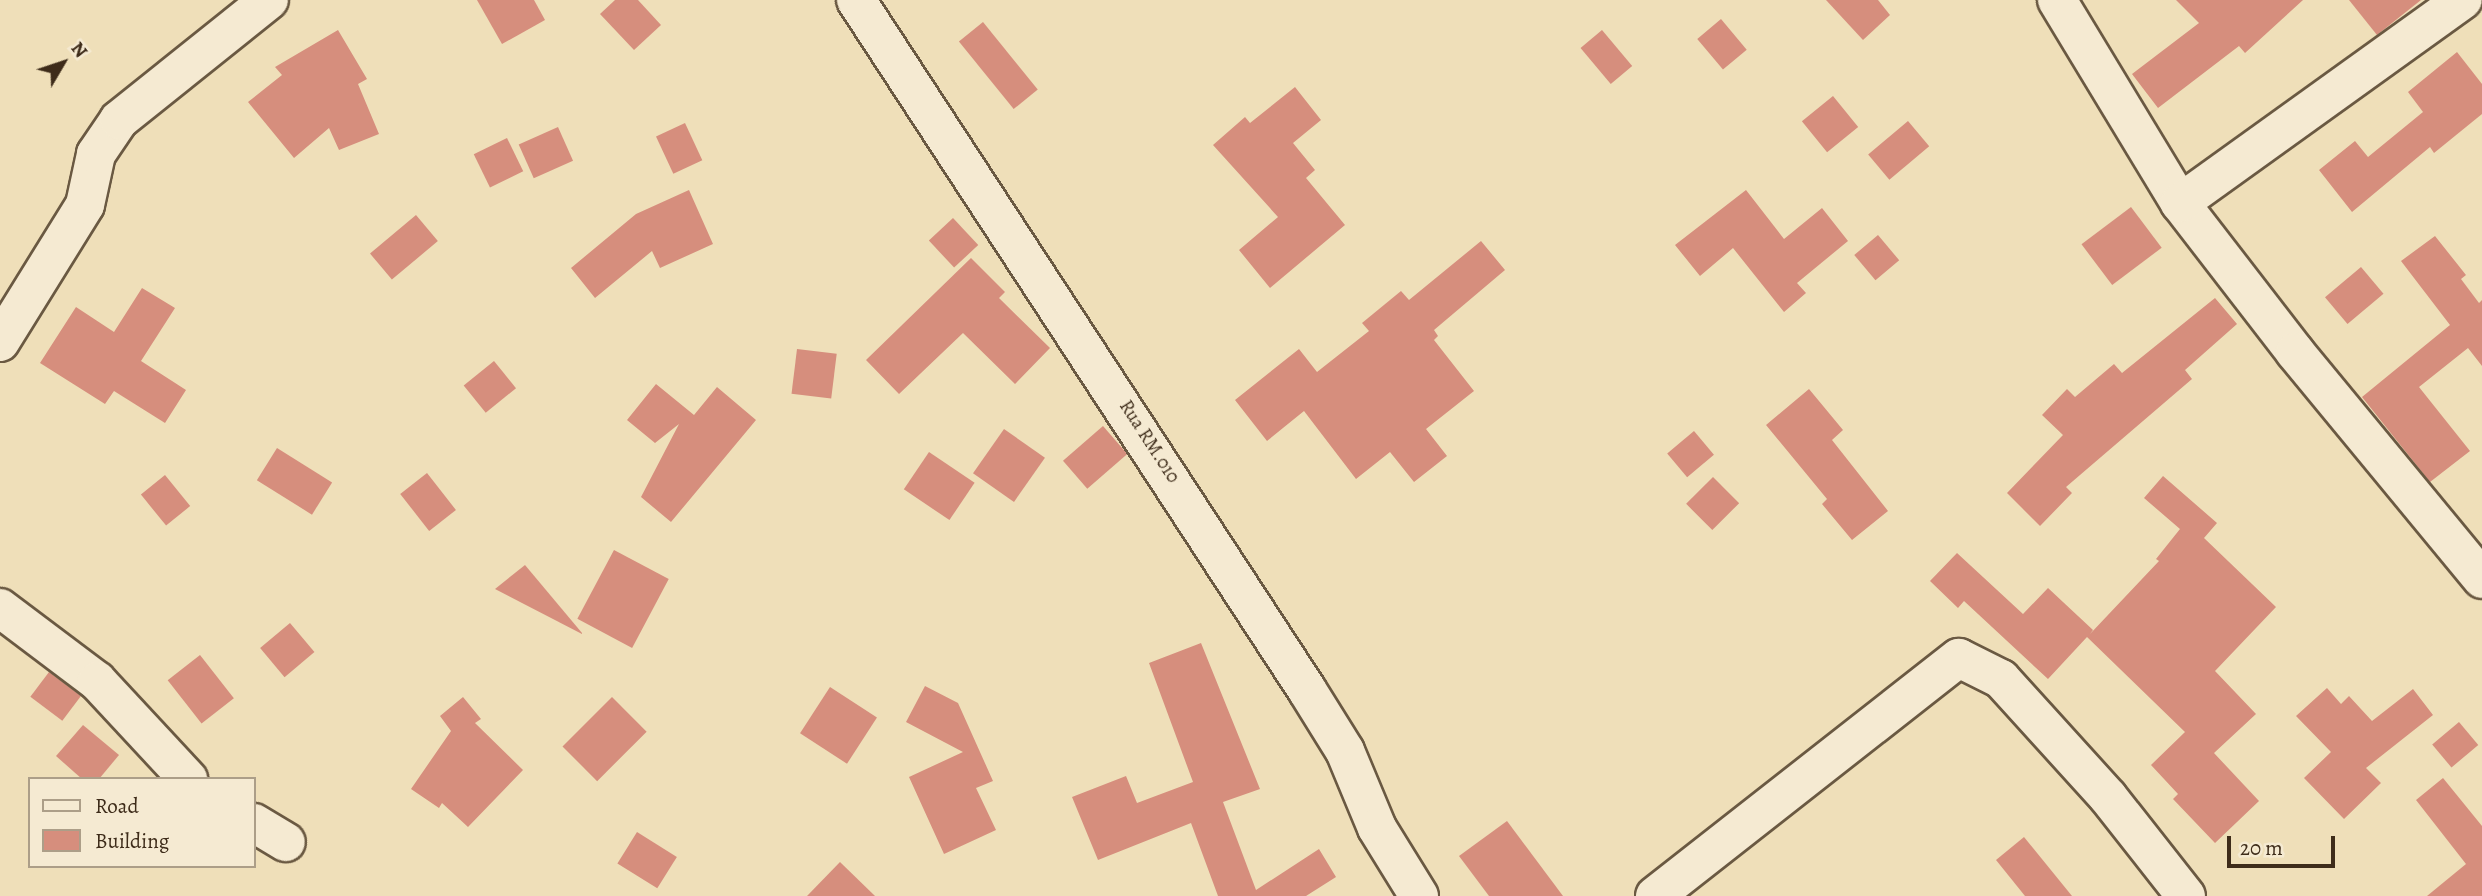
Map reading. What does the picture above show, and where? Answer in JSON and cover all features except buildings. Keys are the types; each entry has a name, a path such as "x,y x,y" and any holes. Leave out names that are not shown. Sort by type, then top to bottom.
{"street":[{"path":"0,342 85,205 96,154 119,120 269,0"},
{"name":"Rua RM.010","path":"856,0 1307,690 1345,751 1377,828 1419,896"},
{"path":"2057,0 2180,203 2295,352 2482,579"},
{"path":"2180,203 2463,0"},
{"path":"0,608 97,681 186,777"},
{"path":"1655,896 1959,658 2001,679 2108,797 2186,896"}]}
